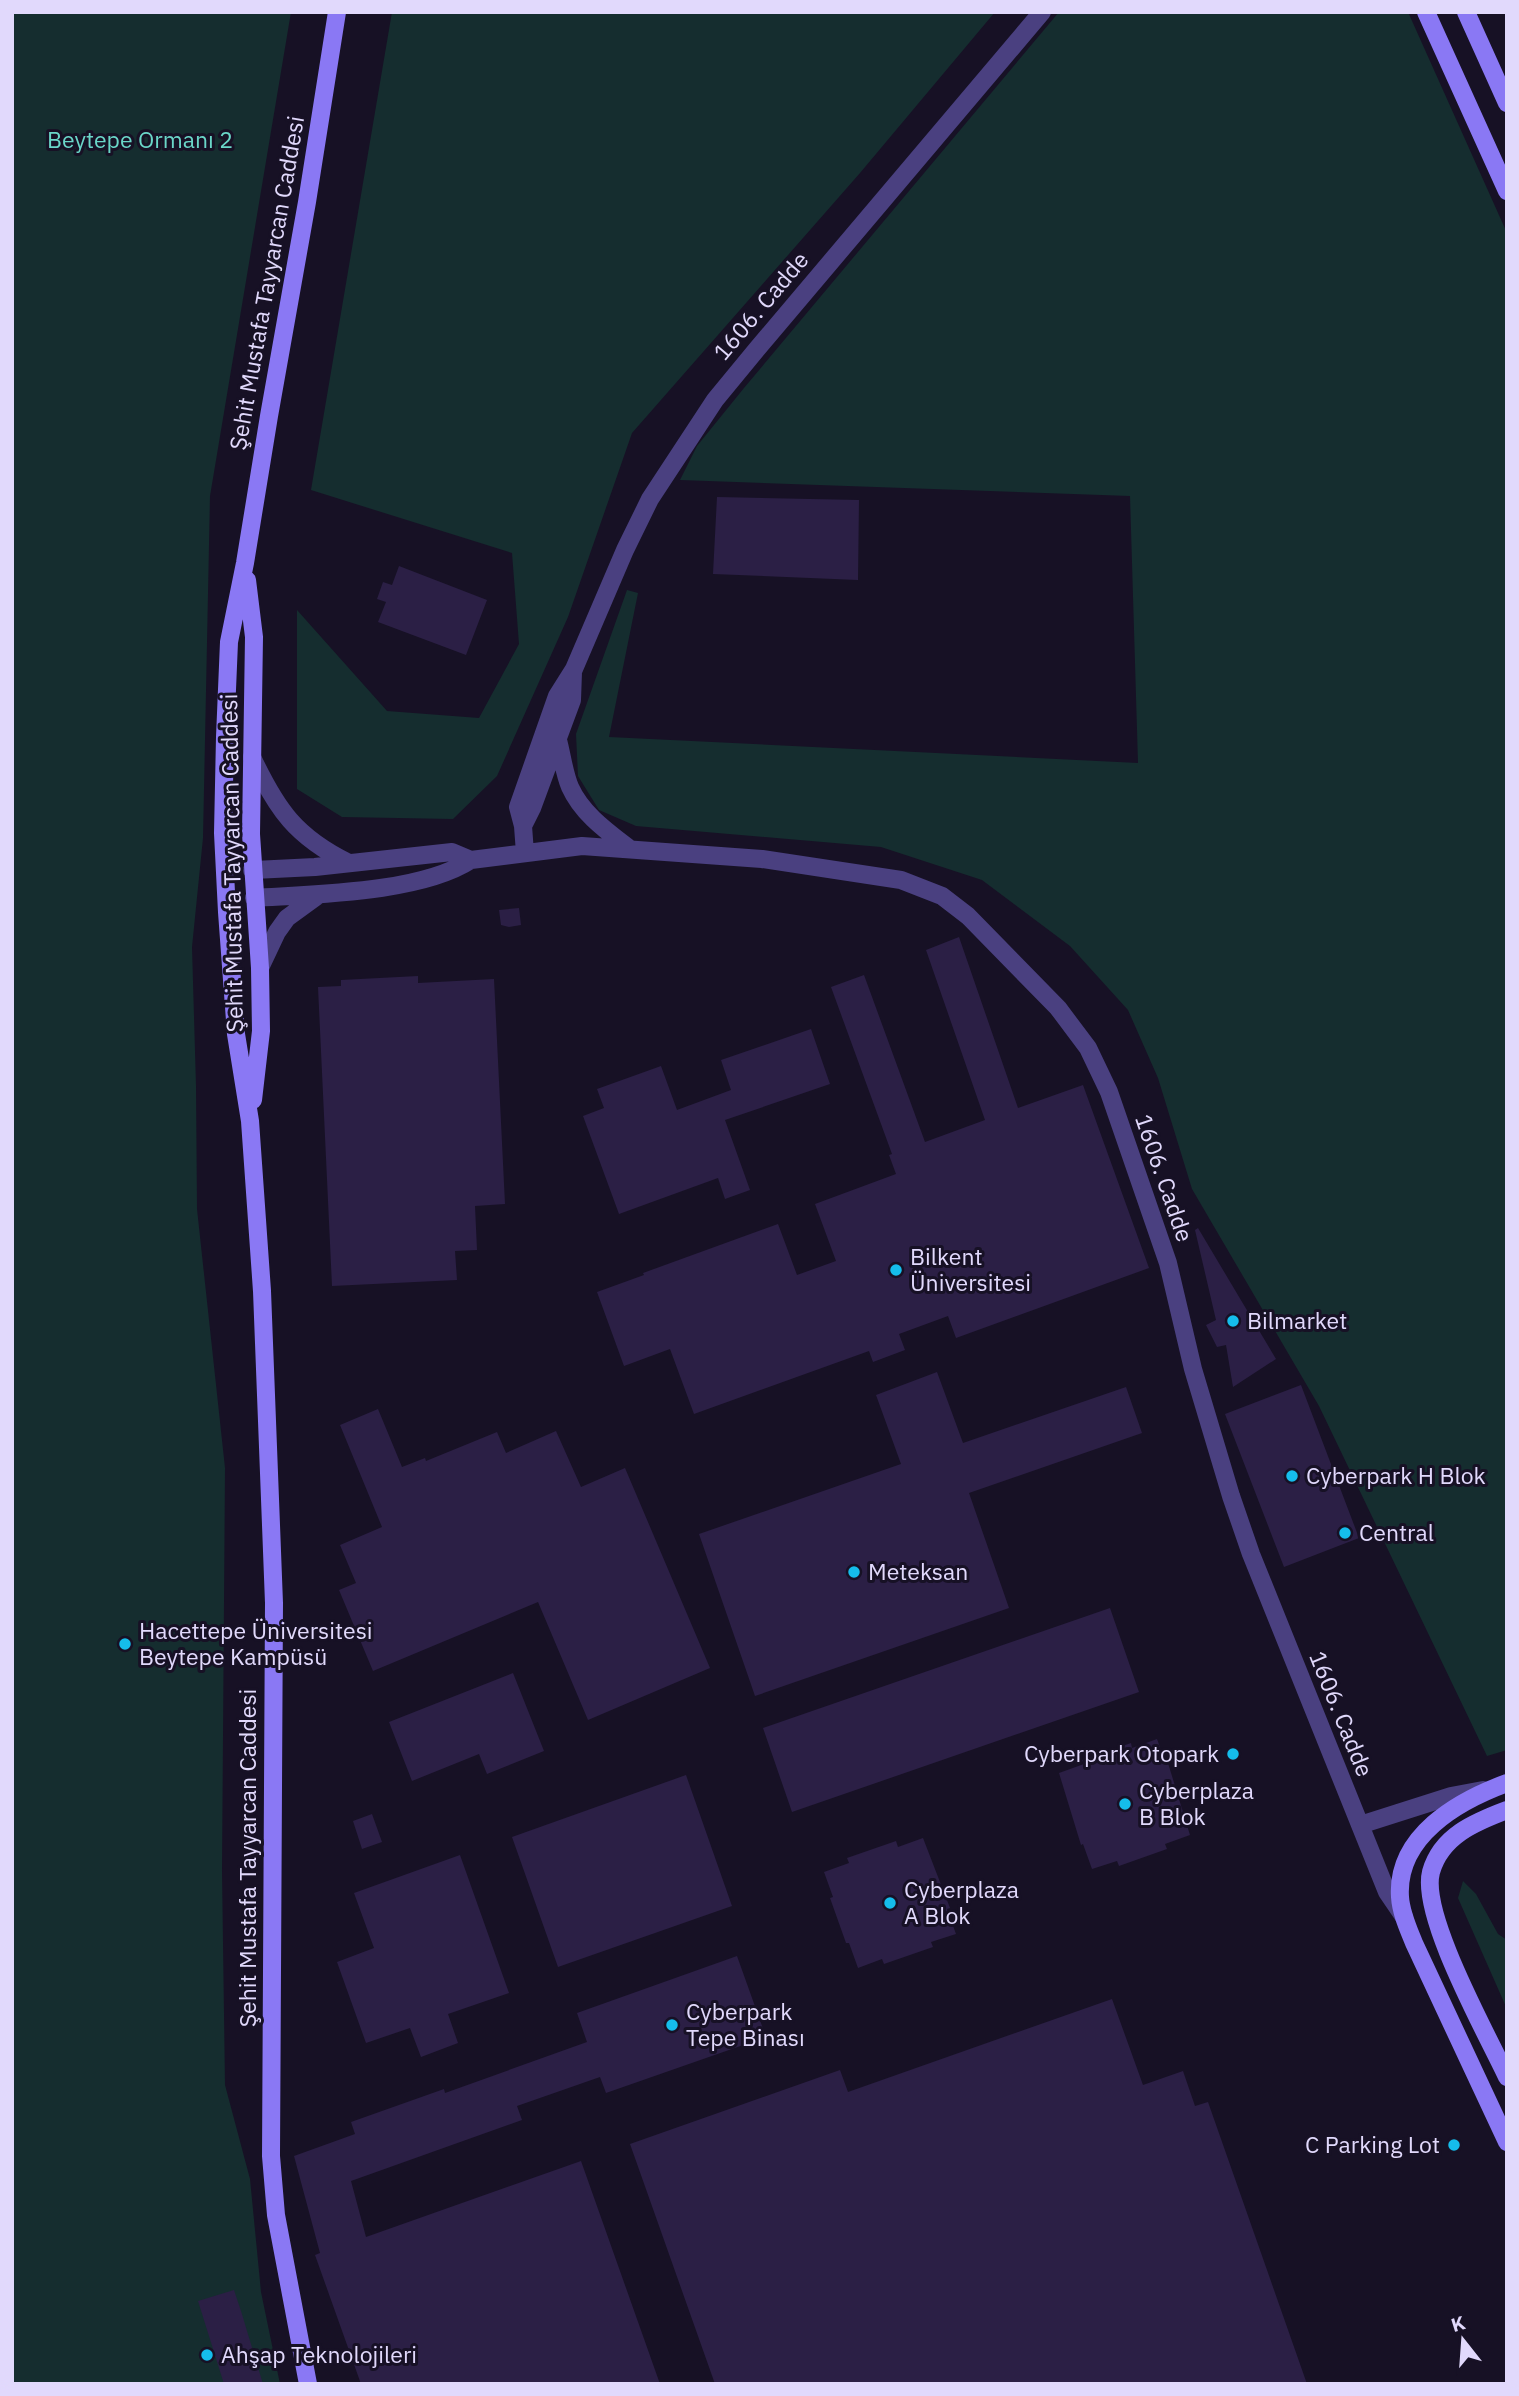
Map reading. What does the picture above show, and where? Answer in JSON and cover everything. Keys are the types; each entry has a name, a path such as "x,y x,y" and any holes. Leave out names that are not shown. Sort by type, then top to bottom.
{"main road":[{"name":"Şehit Mustafa Tayyarcan Caddesi","path":"308,2384 276,2215 271,2156 274,1992 274,1602 264,1325 250,1121 236,1034 226,900 225,764 229,642 245,563 337,12"},
{"path":"1426,12 1507,191"},
{"path":"1466,12 1507,103"},
{"name":"Şehit Mustafa Tayyarcan Caddesi","path":"245,563 254,637 252,870 260,968 261,1031 250,1121"},
{"path":"225,872 252,870"},
{"path":"226,900 254,898"},
{"path":"1498,1786 1453,1809 1425,1831 1410,1849 1402,1873 1400,1895 1404,1917 1507,2142"},
{"path":"1507,1810 1477,1821 1456,1834 1439,1853 1430,1873 1431,1900 1440,1935 1507,2077"}],"street":[{"name":"1606. Cadde","path":"1042,12 715,400 650,499 574,669 557,696 518,807 525,853 582,846 631,849 762,859 901,880 942,895 968,915 1066,1018 1088,1048 1109,1092 1168,1263 1193,1368 1243,1531 1383,1882 1404,1917"},
{"name":"1606. Cadde","path":"523,826 533,808 572,700 574,669"},
{"path":"558,740 569,785 577,801 597,822 631,849"},
{"path":"252,757 273,800 288,821 329,853 349,863"},
{"path":"252,870 452,852 471,860"},
{"path":"254,898 373,889 456,870 471,860 525,853"},
{"path":"260,968 277,932 287,918 321,893"},
{"path":"1360,1825 1451,1796 1498,1786"}],"green space":[{"name":"Beytepe Ormanı 2","path":"12,12 291,12 210,496 203,838 192,947 197,1209 225,1468 222,1871 225,2085 250,2179 261,2292 280,2384 12,2384"},
{"path":"392,12 995,12 860,173 632,433 568,617 497,776 453,819 342,817 297,789 297,610 387,711 479,718 519,644 512,553 311,490"},
{"path":"1059,12 1408,12 1507,233 1507,1750 1487,1756 1319,1406 1192,1189 1158,1078 1128,1010 1070,946 982,880 881,847 636,826 599,810 578,776 576,734 627,590 638,593 609,737 1138,763 1130,496 680,480 697,446"},
{"path":"1463,1881 1476,1894 1498,1934 1507,1940 1507,2009 1458,1898"}],"building":[{"path":"717,497 859,500 858,580 713,574"},
{"path":"399,566 487,600 466,655 378,622 386,602 377,599 383,582 392,585"},
{"path":"519,908 521,925 501,925 499,910"},
{"path":"959,937 1018,1108 1083,1085 1149,1268 956,1338 948,1316 899,1334 905,1350 873,1362 869,1351 694,1414 670,1349 624,1366 597,1292 778,1224 797,1275 836,1261 815,1204 896,1174 889,1155 892,1154 831,987 864,975 925,1142 985,1120 926,950"},
{"path":"418,976 418,983 494,979 505,1204 475,1206 477,1250 455,1251 457,1280 332,1286 318,987 341,986 341,980"},
{"path":"811,1029 830,1084 725,1120 750,1190 725,1199 718,1178 619,1214 583,1116 604,1108 597,1089 661,1066 677,1110 731,1090 721,1060"},
{"name":"Bilmarket","path":"1198,1228 1276,1359 1233,1387 1226,1345 1217,1347 1206,1325 1216,1320 1195,1230"},
{"name":"Meteksan","path":"937,1372 963,1443 1126,1387 1142,1433 969,1493 1009,1608 755,1696 699,1534 901,1464 876,1395"},
{"name":"Cyberpark H Blok","path":"1301,1385 1359,1538 1284,1567 1225,1414"},
{"path":"378,1409 402,1467 425,1458 426,1461 497,1432 506,1453 556,1431 581,1487 625,1468 710,1668 588,1720 538,1602 373,1671 339,1590 356,1583 340,1545 382,1527 340,1425"},
{"path":"1110,1608 1139,1692 792,1812 763,1728"},
{"path":"513,1673 544,1751 487,1774 479,1754 412,1781 389,1722"},
{"name":"Cyberplaza B Blok","path":"1157,1739 1166,1764 1168,1763 1190,1835 1165,1844 1167,1849 1119,1866 1117,1861 1092,1869 1083,1844 1081,1845 1059,1773 1084,1764 1082,1760 1131,1743 1132,1748"},
{"path":"686,1775 732,1906 558,1967 512,1837"},
{"path":"372,1814 382,1842 362,1849 353,1821"},
{"name":"Cyberplaza A Blok","path":"923,1838 950,1908 947,1909 956,1934 931,1942 933,1947 884,1964 882,1959 858,1968 830,1898 833,1897 824,1872 849,1863 847,1858 896,1841 898,1847"},
{"path":"460,1855 509,1993 448,2014 458,2043 421,2057 410,2028 366,2043 337,1962 374,1948 354,1893"},
{"path":"737,1956 766,2037 606,2093 600,2077 517,2106 522,2120 351,2181 366,2237 581,2161 660,2384 361,2384 315,2255 320,2253 294,2156 355,2134 351,2122 444,2089 445,2093 587,2042 577,2013"},
{"path":"1112,1999 1143,2085 1183,2071 1195,2106 1208,2102 1307,2384 715,2384 630,2144 840,2070 848,2092"},
{"path":"234,2290 263,2384 224,2384 198,2301"}],"place":[{"name":"Bilkent Üniversitesi","path":"896,1270"},
{"name":"Bilmarket","path":"1233,1321"},
{"name":"Cyberpark H Blok","path":"1292,1476"},
{"name":"Central","path":"1345,1533"},
{"name":"Meteksan","path":"854,1572"},
{"name":"Hacettepe Üniversitesi Beytepe Kampüsü","path":"125,1644"},
{"name":"Cyberpark Otopark","path":"1233,1754"},
{"name":"Cyberplaza B Blok","path":"1125,1804"},
{"name":"Cyberplaza A Blok","path":"890,1903"},
{"name":"Cyberpark Tepe Binası","path":"672,2025"},
{"name":"C Parking Lot","path":"1454,2145"},
{"name":"Ahşap Teknolojileri","path":"207,2355"}]}
